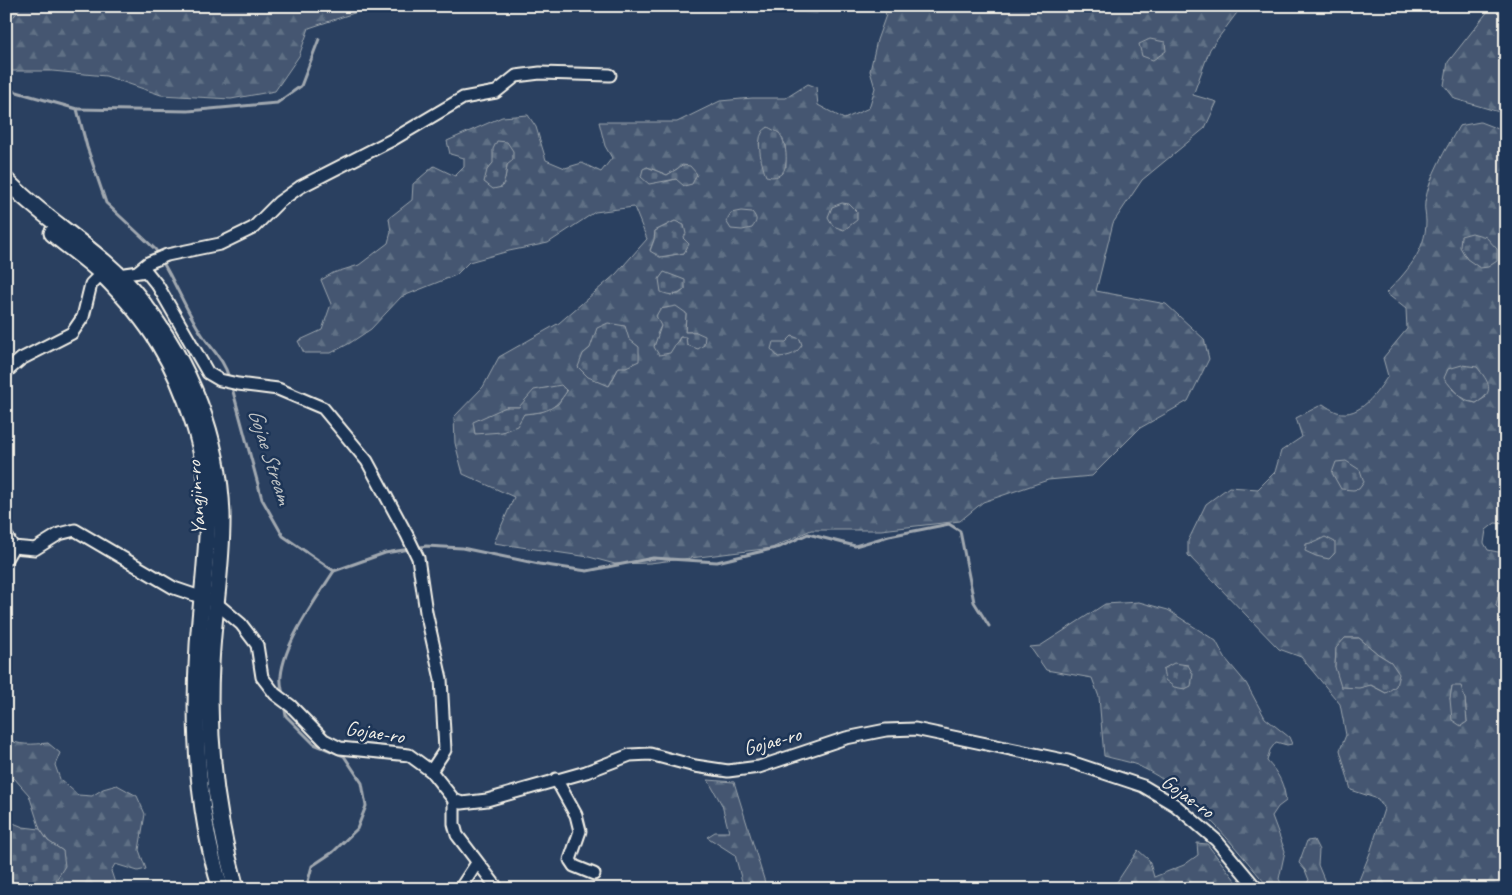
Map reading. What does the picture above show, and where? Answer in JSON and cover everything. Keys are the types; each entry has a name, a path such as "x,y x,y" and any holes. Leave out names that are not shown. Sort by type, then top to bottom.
{"main road":[{"name":"Yangjin-ro","path":"6,180 139,298 170,342 188,374 210,432 218,471 222,514 209,599 198,646 196,730 198,772 203,810 221,889"},
{"name":"Yangjin-ro","path":"6,192 42,225 110,271"},
{"name":"Yangjin-ro","path":"209,599 211,733 215,792 236,889"}],"street":[{"path":"137,272 154,260 220,244 253,228 279,202 300,187 392,140 462,98 496,92 516,76 540,73 610,75"},
{"path":"6,372 21,359 72,333 83,317 91,284 110,271 146,271 158,286 208,373 220,380 278,389 322,408 367,460 408,535 418,558 426,612 441,679 445,750 431,772"},
{"path":"13,548 35,549 59,534 75,530 174,588 209,599"},
{"path":"6,535 13,548"},
{"path":"6,559 13,548"},
{"name":"Gojae-ro","path":"209,599 241,624 257,645 262,677 275,694 291,706 324,740 340,748 409,755 431,772 454,800 462,802 487,800 586,772 630,755 650,754 695,766 728,770 759,767 846,738 886,730 915,729 1068,761 1143,786 1176,805 1216,840 1257,889"},
{"path":"556,779 566,800 576,814 580,831 570,860 574,866 594,874"},
{"path":"454,800 455,830 460,840 498,889"},
{"path":"460,889 477,863"}],"green space":[{"path":"6,6 20,6 18,12 6,24"},
{"path":"20,6 366,6 360,11 309,28 299,56 275,91 231,99 161,95 106,76 52,71 6,71 6,24 18,12"},
{"path":"753,6 828,6 817,13 760,11"},
{"path":"883,6 1242,6 1210,49 1193,95 1217,102 1205,128 1142,180 1113,223 1096,291 1166,304 1204,339 1209,359 1188,401 1140,428 1092,476 1048,480 983,502 960,521 881,530 811,530 772,548 650,563 615,564 589,557 494,543 514,497 463,474 455,443 454,417 483,387 499,357 559,323 616,274 647,239 634,207 595,212 548,243 469,262 456,275 401,297 371,329 350,343 331,353 304,353 298,341 322,330 331,304 321,280 333,273 359,265 388,243 391,232 389,218 412,200 413,184 434,166 455,176 464,167 464,158 450,154 447,141 502,117 528,115 536,127 546,160 565,168 582,163 601,172 612,158 605,146 599,122 677,122 720,101 752,98 786,98 808,84 816,87 818,105 844,119 869,108 875,88 870,71 877,40 886,15","holes":["778,133 785,144 786,167 761,152 759,143","493,163 507,165 505,179 487,170","647,167 667,175 677,169 676,179 664,182","675,221 682,238 684,253 660,257 650,250 655,231","664,273 684,280 685,289 679,294 670,295","686,313 685,332 696,332 686,337 680,337 677,344 657,334 661,326","629,340 639,347 619,367 609,386 583,354 590,348","567,391 558,404 541,412 523,414 506,407 519,407"]},
{"path":"1492,6 1506,6 1506,114 1455,99 1444,85 1448,62"},
{"path":"1150,39 1165,42 1166,51 1153,60 1142,56 1139,44"},
{"path":"1480,122 1506,132 1506,275 1504,283 1506,284 1506,524 1495,523 1486,530 1484,543 1488,550 1498,552 1506,550 1506,592 1499,593 1496,606 1506,615 1506,889 1360,889 1357,885 1370,853 1384,809 1378,799 1351,790 1340,750 1346,735 1340,704 1301,657 1279,649 1188,555 1188,541 1206,504 1229,487 1258,489 1275,472 1281,451 1302,437 1296,418 1323,404 1337,412 1353,412 1367,403 1388,376 1383,358 1407,329 1406,309 1386,293 1407,270 1422,243 1426,222 1425,202 1430,182 1459,126","holes":["1452,389 1486,397 1476,403 1466,401","1345,638 1359,638 1391,662 1386,693 1335,667 1336,649","1452,686 1465,699 1467,722 1450,699"]},
{"path":"768,127 779,133 785,147 786,160 784,171 775,177 766,176 760,154 760,137"},
{"path":"497,141 507,142 513,151 513,160 507,165 502,187 493,189 484,182 487,170 493,163 493,149"},
{"path":"682,165 690,166 697,174 692,184 684,186 676,179 649,184 641,177 643,169 647,167 667,175"},
{"path":"842,203 849,204 857,212 857,220 844,230 833,226 828,217 832,207"},
{"path":"741,211 752,212 756,218 755,224 752,228 742,230 731,229 726,221 731,213"},
{"path":"675,221 684,225 686,234 683,238 689,244 684,253 660,257 650,251 655,231"},
{"path":"1472,233 1486,237 1497,249 1497,261 1488,267 1480,268 1467,259 1460,247 1461,236"},
{"path":"664,272 685,280 685,289 674,295 661,292 659,279"},
{"path":"676,306 686,313 685,332 696,332 705,336 704,345 698,349 687,345 686,337 680,337 670,353 659,355 654,347 661,326 656,316 660,309"},
{"path":"608,323 625,326 629,339 639,347 639,361 626,367 619,367 609,386 588,377 578,367 583,354 590,348 597,328"},
{"path":"792,336 800,339 802,345 792,354 778,357 771,349 773,342 786,342"},
{"path":"1462,365 1477,367 1487,382 1488,391 1486,395 1476,403 1462,397 1444,378 1448,369"},
{"path":"561,385 567,391 553,407 544,411 524,414 517,426 502,432 475,434 473,422 506,407 519,407 534,390"},
{"path":"1346,461 1360,470 1364,482 1359,489 1341,489 1332,473 1336,462"},
{"path":"1325,537 1335,542 1335,553 1329,559 1305,551 1306,544"},
{"path":"1506,592 1506,615 1496,606 1499,593"},
{"path":"1139,602 1168,610 1216,641 1225,658 1246,683 1265,718 1289,737 1292,744 1287,745 1276,742 1270,750 1267,761 1275,770 1280,780 1286,801 1278,807 1272,816 1285,851 1279,879 1284,889 1270,889 1226,836 1176,789 1137,765 1104,756 1099,697 1092,678 1046,670 1030,647 1040,646 1105,604"},
{"path":"1345,638 1359,638 1391,662 1399,674 1396,686 1386,693 1371,685 1359,688 1341,687 1335,667 1336,648"},
{"path":"1174,663 1188,665 1193,674 1191,686 1185,689 1174,687 1165,680 1163,669"},
{"path":"1452,686 1461,686 1465,699 1467,722 1461,726 1452,720 1450,699"},
{"path":"6,737 20,744 48,743 60,753 55,765 60,779 78,795 92,796 103,789 117,785 137,796 145,814 139,850 146,869 138,871 115,864 111,871 117,889 47,889 51,887 63,851 48,841 40,829 29,795 6,769"},
{"path":"708,780 734,782 767,889 744,889 735,855 707,837 715,832 729,832 722,805"},
{"path":"6,820 23,827 40,829 48,841 63,851 65,866 51,888 27,888 6,876"},
{"path":"1314,840 1319,850 1318,865 1328,889 1300,889 1309,880 1305,870 1299,863 1307,841"},
{"path":"1197,843 1207,844 1242,889 1100,889 1117,882 1138,850 1149,860 1154,877 1184,865 1198,855"},
{"path":"6,876 15,884 28,889 6,889"}],"waterway":[{"path":"77,109 188,111 277,103 301,86 319,39"},
{"name":"Gojae Stream","path":"6,89 77,109 87,147 106,203 159,255"},
{"name":"Gojae Stream","path":"162,261 196,324 221,360 229,378"},
{"name":"Gojae Stream","path":"231,384 262,499 283,536 334,571 310,608 288,650 281,676 283,695"},
{"path":"416,548 426,546 462,548 539,564 587,571 653,558 717,562 780,547 808,534 855,546 889,536 949,524 960,531 974,602 989,626"},
{"path":"334,571 385,553 410,549"},
{"name":"Gojae Stream","path":"284,704 286,716 314,744 344,756 362,783 366,806 357,829 333,852 312,866 306,889"}]}
